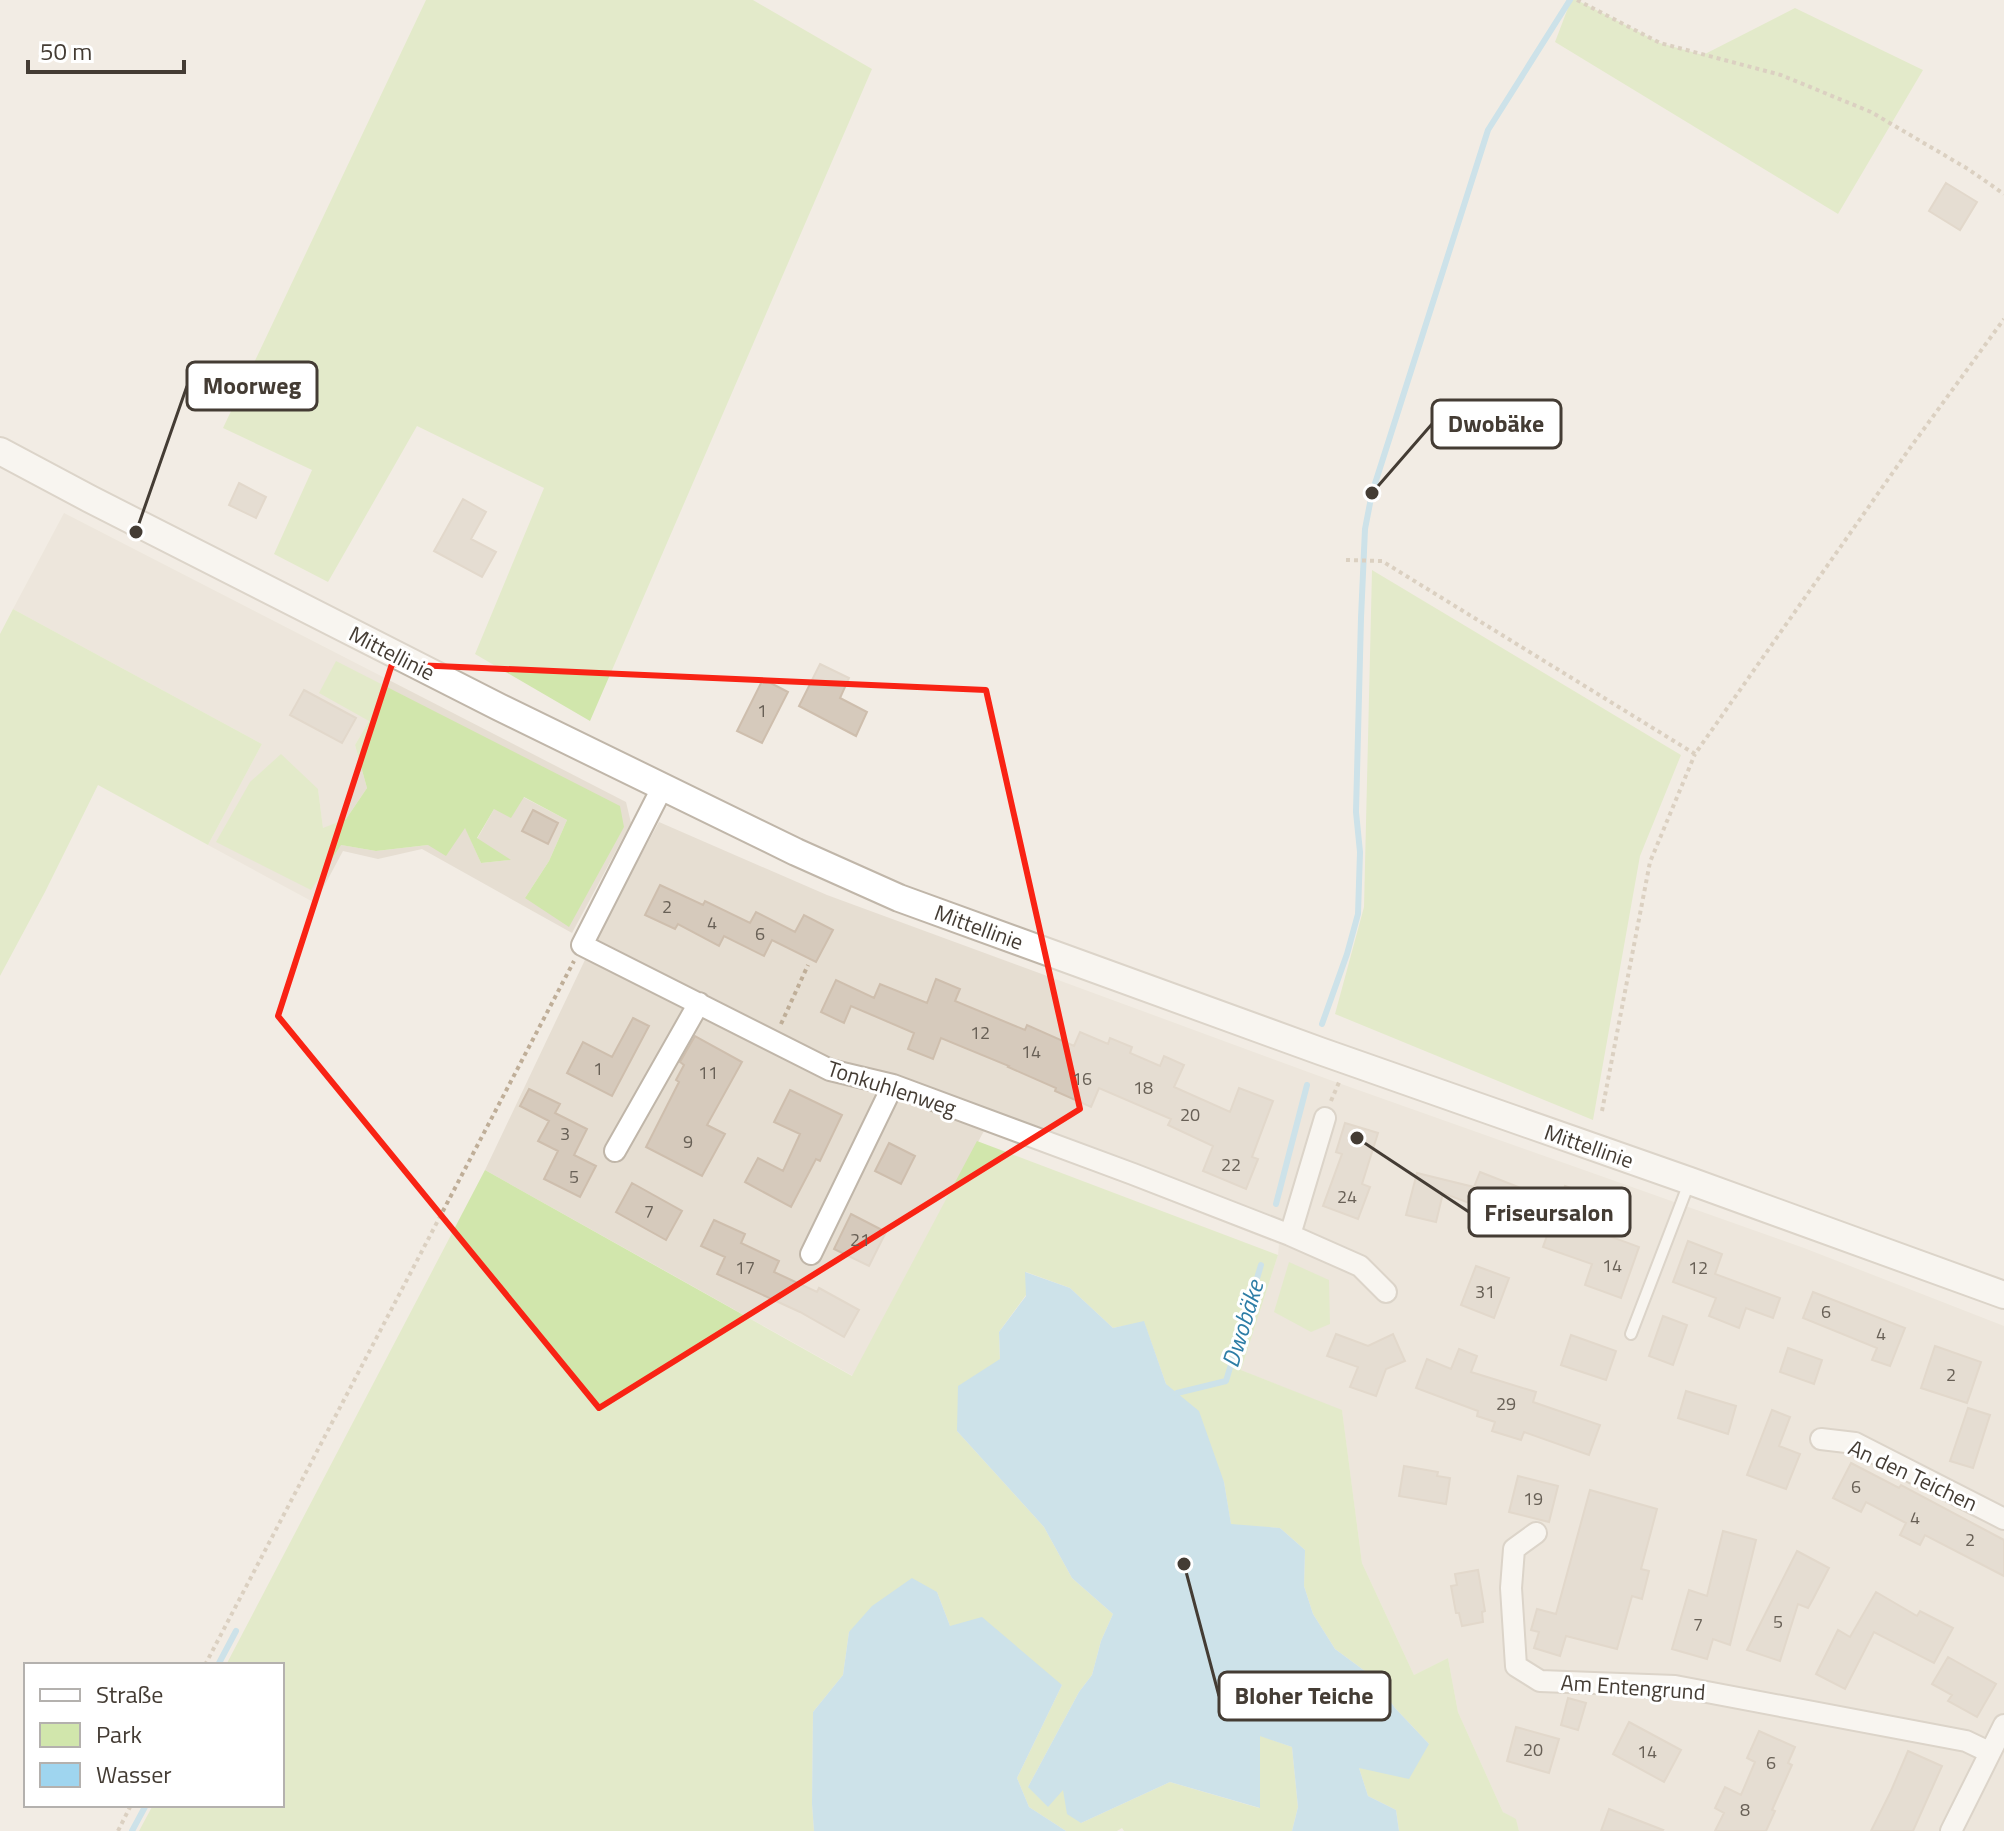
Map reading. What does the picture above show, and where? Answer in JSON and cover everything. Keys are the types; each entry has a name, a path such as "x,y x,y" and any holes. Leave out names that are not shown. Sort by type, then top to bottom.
{"street":[{"name":"Mittellinie","path":"0,451 459,687 796,852 899,898 2004,1295"},
{"path":"582,945 663,786"},
{"name":"Tonkuhlenweg","path":"582,945 830,1070 893,1085 1290,1235 1360,1266 1386,1292"},
{"path":"615,1151 699,1003"},
{"path":"811,1254 893,1085"},
{"path":"1290,1235 1325,1118"},
{"name":"An den Teichen","path":"1821,1439 1855,1443 2004,1519"},
{"name":"Am Entengrund","path":"1536,1533 1514,1549 1511,1588 1516,1666 1540,1681 1675,1686 1966,1741 1989,1752"},
{"path":"1951,1831 2004,1725"}],"lane":[{"path":"1631,1334 1690,1181"}],"path":[{"path":"1577,0 1660,43 1781,75 1871,112 2004,194"},
{"path":"1602,1111 1650,862 1695,754 2004,319"},
{"path":"1346,560 1382,561 1695,754"},
{"path":"206,1663 582,945"},
{"path":"774,1041 808,965"},
{"path":"1325,1118 1342,1076"},
{"path":"118,1831 130,1807"}],"highlighted area":[{"path":"392,664 986,690 1080,1109 599,1408 278,1016"}],"shaded area":[{"path":"64,513 626,802 631,823 572,933 422,849 378,859 343,851 315,903 208,845 262,744 13,609","holes":["369,721 624,827 525,898 549,861 567,820 523,797 494,809 477,839 510,860 481,863 465,827 428,845 376,851 341,845 250,782 318,789 323,829 346,819 367,788 355,745"]},
{"path":"659,822 827,895 1330,1080 1804,1248 2004,1326 2004,1831 1519,1831 1516,1820 1503,1812 1458,1712 1448,1658 1414,1675 1362,1563 1342,1411 1241,1370 1279,1244 985,1129 853,1376 485,1170 593,943"}],"green space":[{"path":"426,0 753,0 872,69 590,721 475,654 544,488 417,426 328,582 274,554 312,470 223,428"},
{"path":"1571,0 1577,0 1660,43 1703,55 1795,8 1923,70 1838,214 1555,42"},
{"path":"1372,570 1681,755 1640,856 1593,1120 1335,1014 1364,907"},
{"path":"13,609 262,744 208,845 98,785 0,976 0,634"},
{"path":"336,661 620,806 624,827 569,927 525,898 549,861 567,820 524,797 511,818 494,809 477,838 511,860 481,863 465,828 446,856 428,845 376,851 341,845 311,890 216,842 250,782 281,754 318,789 323,828 346,819 367,788 355,745 369,721 319,693"},
{"path":"977,1141 1278,1255 1241,1370 1342,1410 1362,1563 1414,1675 1448,1658 1458,1712 1503,1812 1516,1819 1519,1831 1399,1831 1396,1810 1368,1796 1359,1768 1429,1744 1395,1708 1373,1677 1335,1649 1313,1614 1304,1586 1305,1550 1280,1528 1231,1525 1224,1482 1166,1384 1144,1322 1113,1328 1070,1288 1026,1272 1026,1295 999,1332 1000,1359 957,1431 1044,1527 1072,1578 1113,1614 1101,1641 1092,1675 1079,1692 1028,1787 1063,1789 1081,1823 1170,1782 1259,1808 1259,1735 1292,1747 1298,1807 1292,1831 1124,1831 1122,1828 1117,1831 1066,1831 1029,1807 1017,1778 1062,1685 950,1626 937,1592 849,1632 843,1675 813,1712 814,1831 139,1831 152,1807 284,1807 284,1663 227,1663 485,1170 852,1376"},
{"path":"1289,1262 1329,1280 1330,1324 1311,1332 1274,1312"}],"water":[{"path":"1025,1272 1070,1288 1113,1328 1144,1321 1166,1384 1199,1411 1224,1482 1231,1524 1280,1528 1305,1550 1304,1586 1313,1614 1335,1649 1373,1677 1395,1708 1429,1744 1409,1779 1359,1768 1368,1796 1396,1810 1399,1831 1292,1831 1298,1807 1292,1747 1260,1736 1260,1808 1170,1782 1081,1823 1067,1814 1063,1790 1048,1807 1028,1787 1079,1692 1092,1675 1101,1641 1113,1614 1072,1578 1044,1527 957,1431 958,1386 1000,1359 999,1332 1026,1296"},
{"path":"912,1578 937,1592 950,1626 982,1617 1062,1685 1017,1778 1029,1807 1066,1831 814,1831 813,1712 843,1675 849,1632 872,1606"}],"building":[{"path":"1946,183 1977,202 1960,230 1929,211"},
{"path":"239,483 266,497 256,518 229,505"},
{"path":"463,499 486,512 471,539 496,552 482,577 434,551"},
{"path":"820,664 849,678 840,698 867,712 856,736 799,706"},
{"path":"763,679 788,692 762,743 737,731"},
{"path":"304,690 356,718 342,743 290,715"},
{"path":"533,810 558,823 548,844 522,831"},
{"path":"660,885 703,905 705,901 750,923 756,912 795,932 804,915 833,930 816,962 772,940 764,956 724,936 719,946 678,924 675,929 645,915"},
{"path":"936,979 960,989 955,1001 1025,1030 1027,1025 1074,1046 1080,1032 1108,1044 1110,1038 1132,1047 1130,1053 1160,1066 1164,1056 1184,1065 1174,1087 1230,1112 1239,1088 1273,1101 1252,1157 1258,1159 1246,1189 1203,1171 1213,1146 1168,1125 1171,1119 1099,1088 1091,1107 1009,1066 941,1038 933,1059 908,1049 914,1033 851,1006 844,1023 821,1012 836,980 874,998 880,984 927,1003"},
{"path":"633,1018 649,1026 612,1096 567,1073 583,1042 612,1057"},
{"path":"695,1036 742,1062 707,1125 725,1134 702,1176 646,1147 679,1082 676,1080 684,1065 680,1062"},
{"path":"529,1089 560,1104 555,1113 587,1129 574,1155 596,1166 580,1197 544,1179 558,1151 538,1141 549,1121 520,1106"},
{"path":"790,1090 842,1115 820,1161 816,1159 791,1207 745,1182 758,1158 783,1171 800,1134 774,1122"},
{"path":"1345,1123 1378,1133 1362,1184 1370,1187 1358,1219 1323,1206 1342,1154 1336,1152"},
{"path":"889,1143 915,1156 901,1184 875,1171"},
{"path":"1480,1172 1526,1190 1514,1220 1443,1193 1436,1222 1406,1215 1417,1173 1474,1187"},
{"path":"632,1183 682,1211 666,1240 616,1212"},
{"path":"1565,1186 1593,1196 1582,1226 1639,1247 1621,1298 1585,1285 1592,1264 1543,1247"},
{"path":"851,1214 886,1232 869,1266 834,1249"},
{"path":"714,1220 745,1234 741,1243 779,1261 774,1272 817,1292 819,1288 859,1310 844,1337 800,1312 717,1274 725,1257 701,1246"},
{"path":"1688,1241 1722,1254 1715,1274 1780,1298 1773,1318 1746,1308 1739,1328 1709,1316 1716,1298 1673,1282"},
{"path":"1476,1266 1509,1278 1494,1318 1461,1305"},
{"path":"1813,1292 1905,1328 1890,1366 1872,1360 1877,1348 1803,1318"},
{"path":"1663,1316 1687,1325 1673,1365 1649,1356"},
{"path":"1336,1334 1368,1346 1393,1334 1405,1361 1386,1369 1376,1396 1350,1387 1358,1367 1327,1356"},
{"path":"1571,1335 1616,1351 1606,1380 1561,1365"},
{"path":"1935,1346 1981,1362 1967,1403 1921,1388"},
{"path":"1788,1348 1822,1360 1814,1384 1780,1372"},
{"path":"1459,1349 1477,1356 1471,1372 1536,1392 1533,1402 1600,1425 1589,1455 1524,1432 1521,1440 1492,1431 1495,1422 1477,1416 1478,1411 1416,1388 1427,1359 1451,1369"},
{"path":"1686,1391 1736,1406 1728,1434 1678,1418"},
{"path":"1968,1408 1990,1415 1973,1468 1950,1461"},
{"path":"1772,1410 1790,1417 1779,1446 1800,1454 1786,1489 1747,1475"},
{"path":"1851,1463 1899,1488 1901,1485 2004,1540 2004,1576 1925,1535 1920,1545 1900,1535 1906,1523 1866,1502 1861,1512 1833,1498"},
{"path":"1404,1466 1438,1472 1437,1476 1450,1478 1446,1504 1399,1496"},
{"path":"1518,1476 1558,1486 1549,1522 1509,1512"},
{"path":"1590,1490 1657,1509 1641,1569 1649,1571 1642,1599 1632,1596 1617,1649 1566,1636 1560,1656 1534,1648 1539,1632 1531,1630 1537,1609 1556,1614"},
{"path":"1723,1531 1756,1540 1730,1645 1713,1639 1707,1659 1672,1649 1689,1590 1707,1596"},
{"path":"1797,1551 1829,1568 1808,1608 1798,1604 1780,1661 1747,1650"},
{"path":"1478,1570 1485,1611 1482,1612 1483,1622 1462,1626 1451,1586 1457,1585 1455,1574"},
{"path":"1876,1592 1917,1616 1920,1611 1953,1628 1934,1663 1874,1632 1845,1689 1816,1674 1838,1630 1850,1637"},
{"path":"1948,1657 1996,1684 1977,1717 1948,1701 1952,1695 1932,1684"},
{"path":"1568,1698 1586,1703 1578,1730 1561,1725"},
{"path":"1629,1722 1681,1750 1664,1782 1613,1754"},
{"path":"1516,1727 1559,1739 1549,1773 1507,1761"},
{"path":"1759,1731 1795,1747 1788,1763 1792,1765 1772,1810 1775,1811 1766,1831 1715,1831 1724,1813 1715,1808 1725,1787 1741,1795 1755,1762 1747,1758"},
{"path":"1908,1751 1942,1766 1913,1831 1871,1831 1891,1791"},
{"path":"1609,1809 1663,1830 1601,1831"}],"waterway":[{"name":"Dwobäke","path":"1322,1024 1358,914 1360,852 1356,812 1361,618 1365,529 1372,493 1488,130 1570,0"},
{"name":"Dwobäke","path":"1276,1204 1307,1085"},
{"name":"Dwobäke","path":"1177,1393 1226,1381 1261,1265"},
{"path":"219,1663 236,1631"},
{"path":"132,1831 145,1807"}],"place":[{"name":"Dwobäke","path":"1372,493"},
{"name":"Moorweg","path":"136,532"},
{"name":"Friseursalon","path":"1357,1138"},
{"name":"Bloher Teiche","path":"1184,1564"}]}
